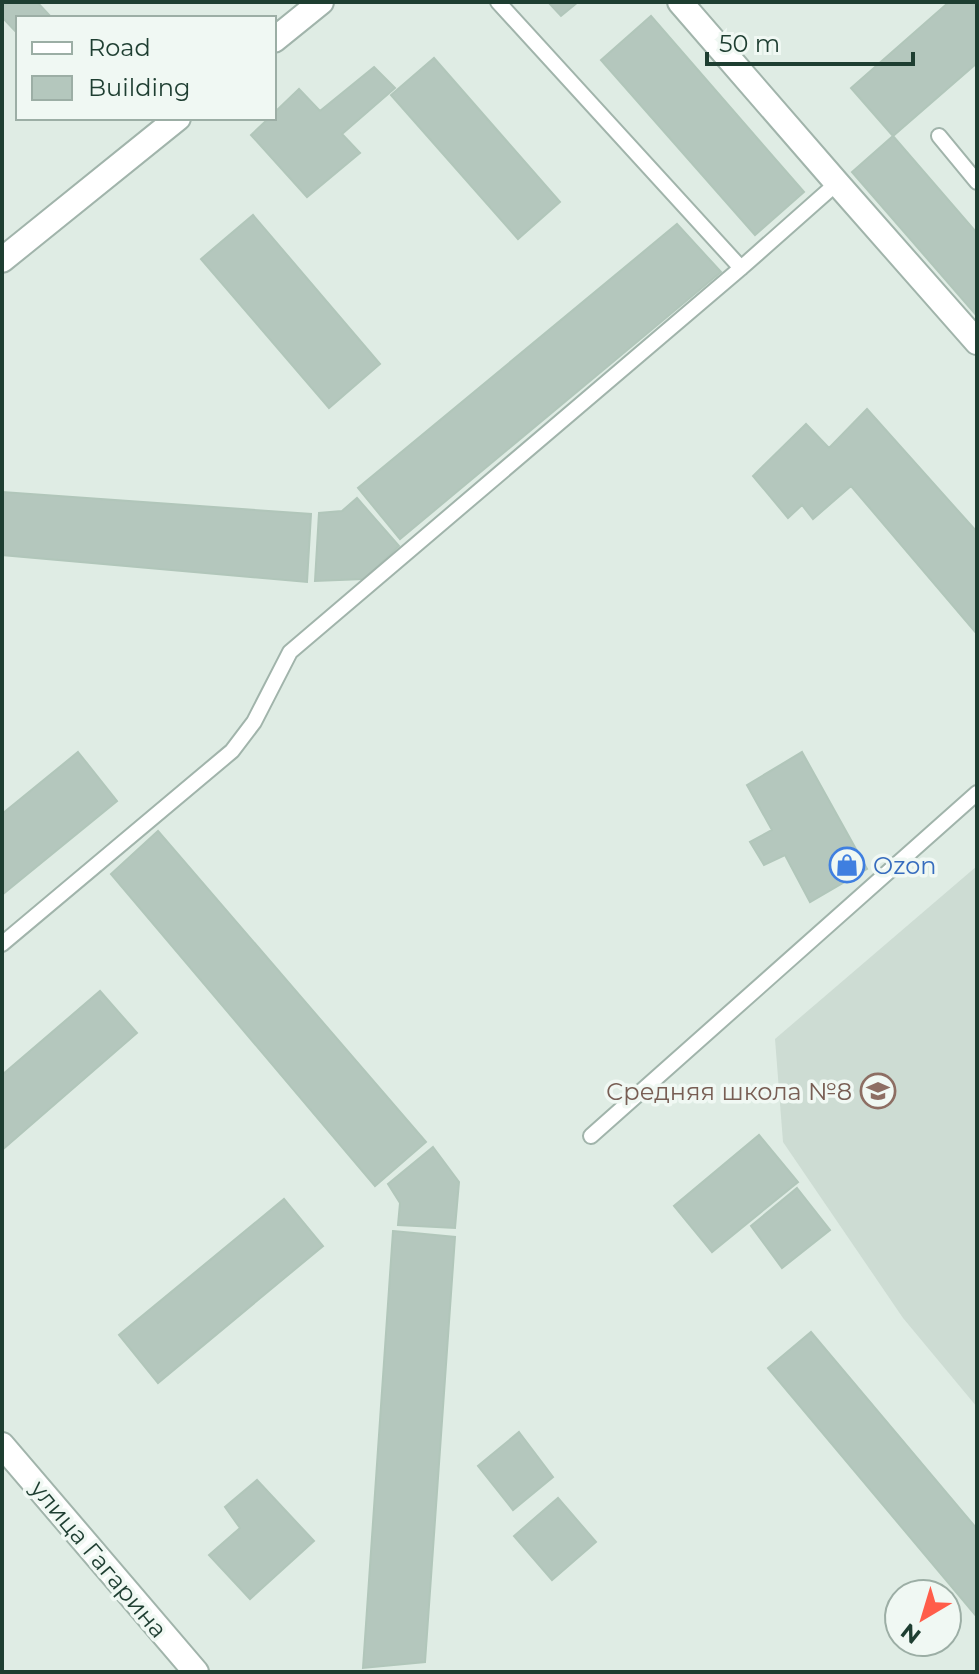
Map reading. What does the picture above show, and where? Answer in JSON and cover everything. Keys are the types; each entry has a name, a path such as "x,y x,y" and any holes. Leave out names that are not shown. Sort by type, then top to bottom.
{"street":[{"path":"276,38 321,2"},
{"path":"680,2 977,342"},
{"path":"2,260 176,120"},
{"name":"улица Гагарина","path":"2,1445 196,1672"}],"lane":[{"path":"498,2 741,268"},
{"path":"939,136 977,182"},
{"path":"2,944 232,751 254,722 290,652 837,183"},
{"path":"591,1136 977,793"}],"shaded area":[{"name":"Средняя школа №8","path":"977,866 977,1407 903,1318 783,1142 775,1039"}],"building":[{"path":"2,2 37,2 50,16 16,16 16,32 2,17"},
{"path":"548,2 578,2 561,16"},
{"path":"949,2 977,2 977,63 893,136 851,88"},
{"path":"651,16 804,192 755,235 601,60"},
{"path":"434,58 560,202 518,239 391,95"},
{"path":"374,67 395,88 342,134 360,153 307,197 251,135 267,120 276,120 276,111 299,89 320,111"},
{"path":"893,136 977,233 977,316 852,172"},
{"path":"253,215 380,364 329,408 201,259"},
{"path":"677,224 721,272 400,539 358,488"},
{"path":"867,409 977,532 977,634 851,486 813,519 802,505 788,518 753,476 806,424 829,448"},
{"path":"2,492 311,514 307,582 2,555"},
{"path":"357,498 399,546 364,579 315,581 319,513 342,511"},
{"path":"78,752 117,801 2,895 2,814"},
{"path":"802,752 867,869 810,902 785,855 764,865 750,842 772,830 747,785"},
{"path":"158,831 426,1142 375,1186 111,874"},
{"path":"100,991 137,1033 2,1150 2,1075"},
{"path":"759,1135 798,1182 712,1252 674,1206"},
{"path":"433,1147 459,1182 455,1228 398,1225 400,1203 388,1184"},
{"path":"797,1188 830,1230 782,1268 751,1226"},
{"path":"284,1199 323,1246 158,1383 119,1335"},
{"path":"393,1231 455,1237 425,1662 363,1668"},
{"path":"811,1332 977,1529 977,1617 963,1600 963,1578 944,1578 768,1368"},
{"path":"519,1432 553,1477 513,1510 478,1466"},
{"path":"257,1480 314,1541 250,1599 209,1555 240,1528 225,1507"},
{"path":"558,1498 596,1542 552,1580 514,1536"}],"place":[{"name":"Ozon","path":"847,865"},
{"name":"Средняя школа №8","path":"878,1091"}]}
